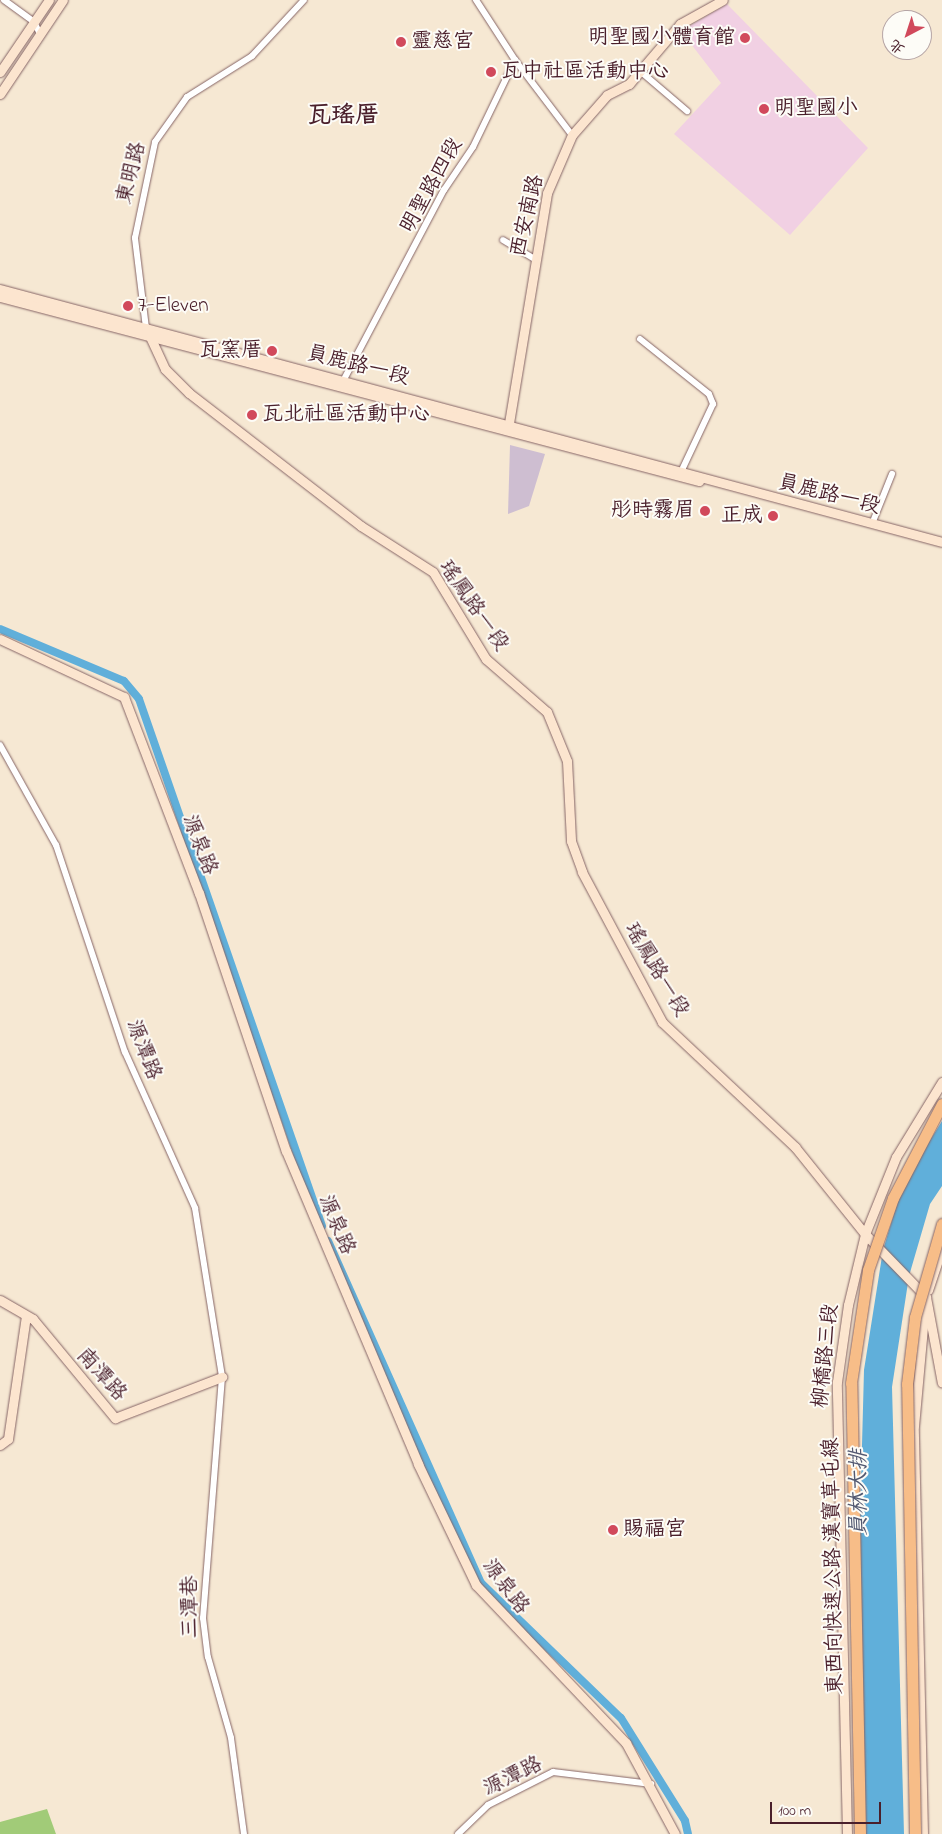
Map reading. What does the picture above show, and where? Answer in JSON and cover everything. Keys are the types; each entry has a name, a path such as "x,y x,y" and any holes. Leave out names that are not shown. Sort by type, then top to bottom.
{"highway":[{"name":"東西向快速公路 漢寶草屯線","path":"860,1834 851,1383 868,1270 893,1198 942,1104"},
{"path":"915,1834 907,1384 915,1317 942,1224"}],"street":[{"path":"4,0 34,22 40,34"},
{"path":"0,72 49,0"},
{"path":"0,94 63,0"},
{"name":"東明路","path":"146,328 135,238 155,142 187,97 252,56 304,0"},
{"path":"476,0 515,60 572,135"},
{"name":"西安南路","path":"508,423 547,193 572,135 607,95 629,84 680,24 723,0"},
{"name":"明聖路四段","path":"341,384 444,190 473,147 515,60"},
{"path":"640,71 687,111"},
{"path":"503,240 536,260"},
{"name":"員鹿路一段","path":"0,288 684,481 707,482"},
{"name":"員鹿路一段","path":"0,297 152,339 508,423 681,472 707,482 942,542"},
{"name":"瑤鳳路一段","path":"146,328 165,369 189,393 362,526 433,572 486,659 547,712 568,761 571,841 582,872 662,1022 795,1147 865,1234 926,1297"},
{"path":"640,339 709,394 713,404 681,472"},
{"path":"872,524 892,474"},
{"name":"源泉路","path":"0,639 124,697 199,893 286,1151 418,1464 467,1568 502,1617 626,1743 651,1784 675,1834"},
{"name":"源潭路","path":"0,745 56,845 125,1052 195,1208 222,1377"},
{"name":"柳橋路三段","path":"847,1834 837,1382 848,1305 865,1234 896,1157 942,1082"},
{"path":"923,1834 914,1426 926,1297 942,1248"},
{"path":"926,1297 942,1383"},
{"name":"南潭路","path":"0,1300 26,1316 115,1418 222,1377"},
{"path":"0,1445 8,1439 26,1316"},
{"name":"三潭巷","path":"222,1377 204,1618 208,1657 231,1738 244,1834"},
{"name":"源潭路","path":"458,1834 488,1804 553,1772 651,1784"}],"shaded area":[{"name":"明聖國小","path":"727,4 868,148 790,235 674,134 721,83 681,31"},
{"path":"510,445 545,454 529,506 508,514"}],"green space":[{"path":"47,1809 56,1834 0,1834 0,1822"}],"water":[{"name":"員林大排","path":"942,1121 942,1186 930,1204 909,1276 892,1387 904,1834 865,1834 858,1596 864,1370 883,1250 903,1184"}],"waterway":[{"path":"0,629 124,681 139,699 322,1226"},
{"path":"328,1241 481,1583 621,1718 685,1821 688,1834"}],"place":[{"name":"明聖國小體育館","path":"745,38"},
{"name":"靈慈宮","path":"401,42"},
{"name":"瓦中社區活動中心","path":"491,72"},
{"name":"明聖國小","path":"764,109"},
{"name":"7-Eleven","path":"128,306"},
{"name":"瓦窯厝","path":"272,351"},
{"name":"瓦北社區活動中心","path":"252,415"},
{"name":"彤時霧眉","path":"705,511"},
{"name":"正成","path":"773,516"},
{"name":"賜福宮","path":"613,1530"}],"district":[{"name":"瓦瑤厝","path":"343,117"}]}
